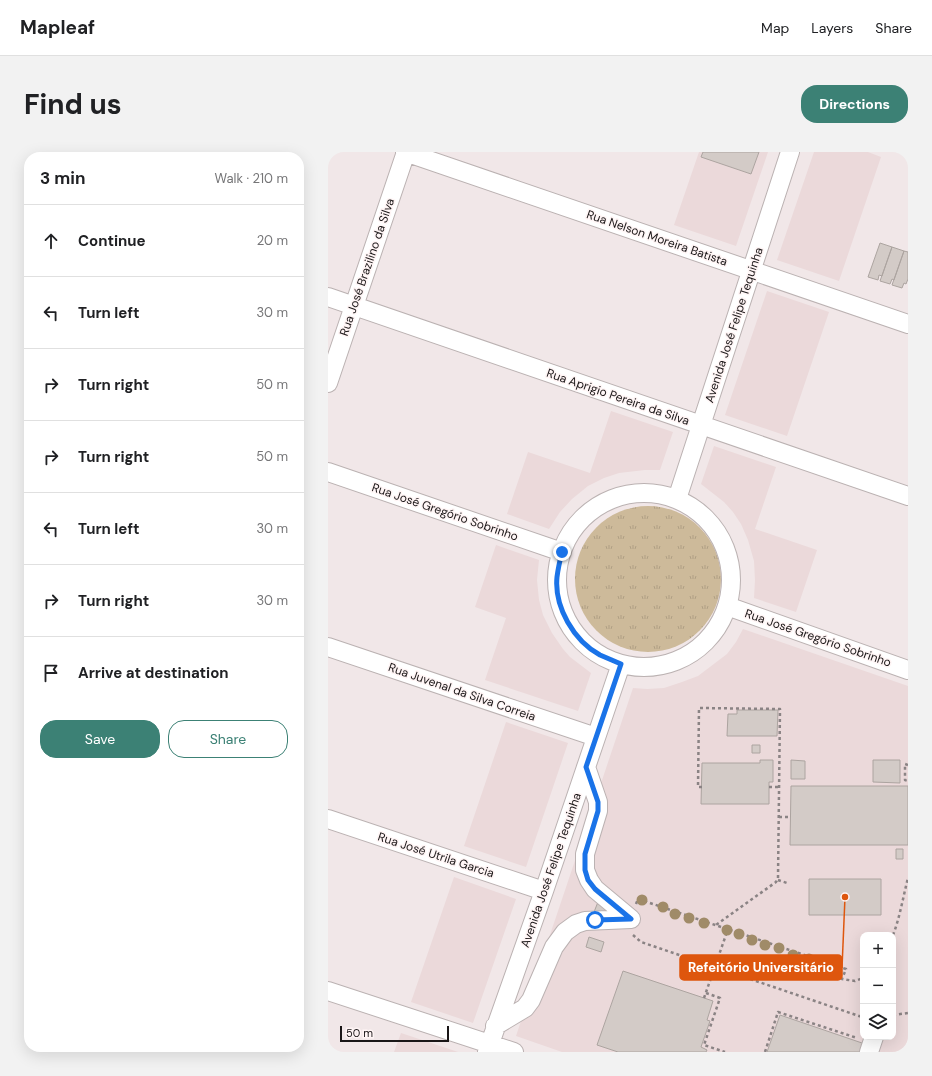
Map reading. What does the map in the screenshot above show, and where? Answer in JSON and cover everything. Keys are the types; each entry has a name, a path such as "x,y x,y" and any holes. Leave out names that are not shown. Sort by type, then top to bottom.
{"street":[{"name":"Rua Nelson Moreira Batista","path":"406,152 908,324"},
{"name":"Rua José Brazilino da Silva","path":"328,383 406,152"},
{"name":"Avenida José Felipe Tequinha","path":"677,498 790,152"},
{"name":"Rua Aprigio Pereira da Silva","path":"328,297 908,496"},
{"name":"Rua José Gregório Sobrinho","path":"328,472 562,552"},
{"path":"646,493 677,498 695,509 712,525 724,544 730,566 731,589 727,606 713,634 694,651 671,663 646,667 621,664 600,655 581,640 568,622 559,601 557,578 562,552 573,530 593,510 618,497 646,493"},
{"name":"Rua José Gregório Sobrinho","path":"727,606 908,670"},
{"name":"Rua Juvenal da Silva Correia","path":"328,646 596,737"},
{"name":"Avenida José Felipe Tequinha","path":"488,1048 544,891 621,664"},
{"path":"495,1026 525,1008 531,1000 554,947 565,932 576,924 585,921 631,919 595,889 588,880 585,870 585,854 598,811 598,802 586,767"},
{"name":"Rua José Utrila Garcia","path":"328,819 544,891"},
{"path":"328,991 488,1048 514,1052"}],"path":[{"path":"702,786 698,786 699,708 780,709 778,880 716,925"},
{"path":"908,764 905,764 904,772 904,780 908,780"},
{"path":"769,787 779,787"},
{"path":"779,816 790,816"},
{"path":"894,932 899,919 899,912 908,878"},
{"path":"778,880 787,883"},
{"path":"635,909 638,899 846,969 842,979 855,981 860,979"},
{"path":"704,998 728,929"},
{"path":"632,934 641,942 860,1016"},
{"path":"706,993 720,998 704,1045 725,1052"},
{"path":"765,1052 778,1012 869,1043"},
{"path":"896,1015 908,1013"}],"shaded area":[{"path":"699,152 768,152 736,246 674,225"},
{"path":"814,152 868,152 881,157 839,281 777,260"},
{"path":"767,291 829,312 787,436 725,415"},
{"path":"611,411 673,432 660,470 619,473 588,486 572,499 560,512 549,529 507,514 528,452 590,473"},
{"path":"714,446 776,467 755,529 817,550 796,612 754,598 754,561 748,540 741,524 724,502 701,484"},
{"path":"496,545 539,560 537,580 539,600 543,615 552,633 563,649 570,657 591,673 578,711 485,680 506,618 475,607"},
{"path":"743,629 908,686 908,1052 562,1052 516,1036 633,688 664,688 682,682 698,676 727,654"},
{"path":"506,722 568,743 526,867 464,846"},
{"path":"454,877 516,899 473,1023 411,1002"},
{"path":"401,1033 458,1052 394,1052"}],"green space":[{"path":"641,506 655,506 683,514 695,522 705,532 716,551 720,565 720,593 713,614 705,626 695,636 676,647 655,652 641,652 613,644 601,636 591,626 580,607 575,586 575,572 583,544 591,532 601,522 620,511"}],"building":[{"path":"703,152 759,152 751,174 701,157"},
{"path":"880,243 892,247 882,276 879,275 878,280 868,277"},
{"path":"892,247 904,251 894,280 892,279 890,284 880,281"},
{"path":"904,251 908,252 908,279 902,288 892,285"},
{"path":"737,710 778,710 777,736 727,736 728,714 737,714"},
{"path":"752,745 760,745 760,753 752,753"},
{"path":"760,760 773,760 773,782 769,782 769,804 701,804 702,763 760,763"},
{"path":"791,760 805,761 805,779 791,779"},
{"path":"873,760 900,760 900,783 873,782"},
{"path":"791,786 908,786 908,845 790,845"},
{"path":"896,849 903,849 903,859 896,859"},
{"path":"809,879 881,879 881,915 809,915"},
{"path":"598,902 608,906 604,915 594,912"},
{"path":"589,937 604,942 601,952 586,947"},
{"path":"623,971 713,1001 707,1020 710,1021 701,1047 707,1050 706,1052 618,1052 597,1045"},
{"path":"780,1015 865,1044 863,1052 767,1052"}],"place":[{"name":"Refeitório Universitário","path":"845,897"}],"route":[{"path":"562,552 557,578 559,601 568,622 581,640 600,655 621,664 586,767 598,802 598,811 585,854 585,870 588,880 595,889 631,919 595,920"}]}
